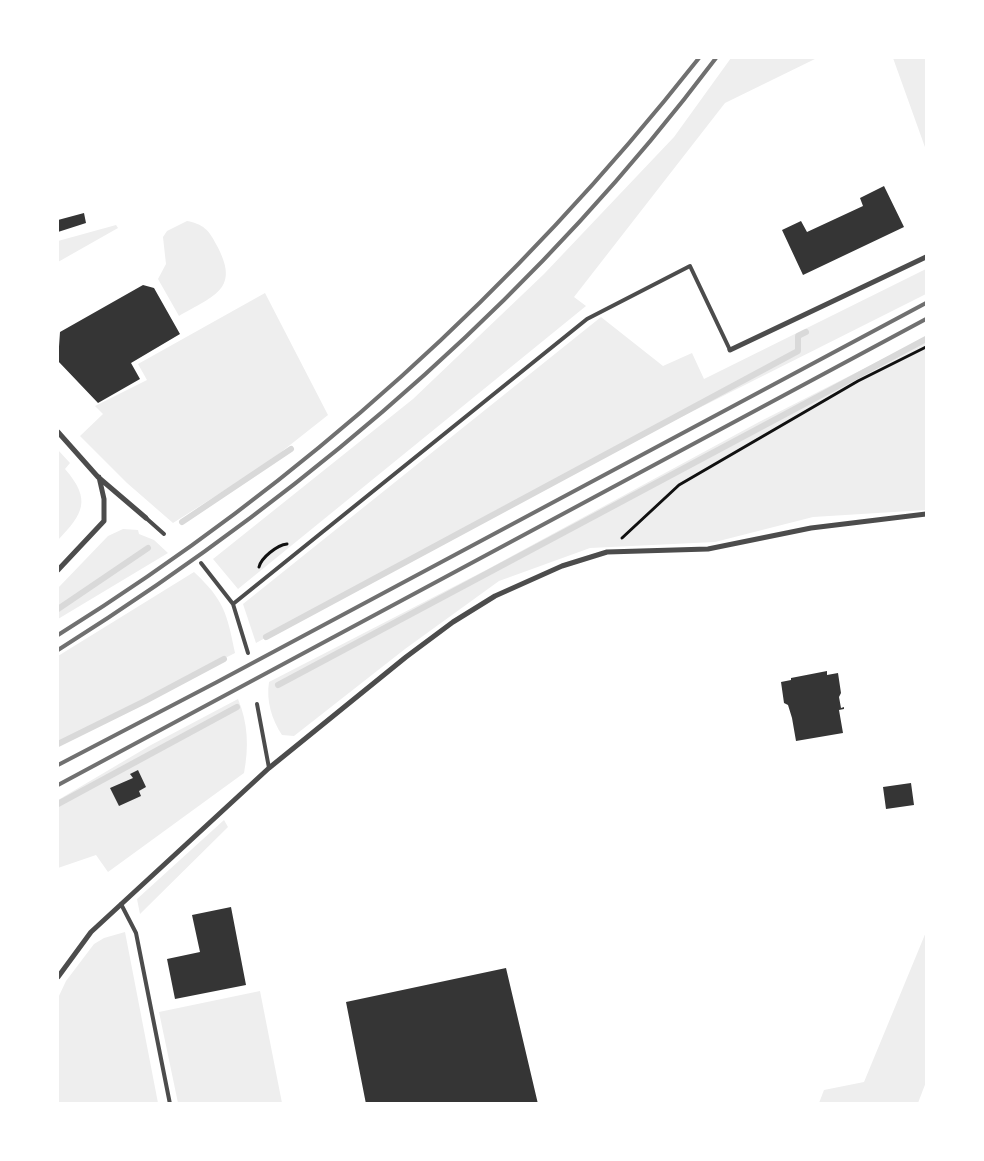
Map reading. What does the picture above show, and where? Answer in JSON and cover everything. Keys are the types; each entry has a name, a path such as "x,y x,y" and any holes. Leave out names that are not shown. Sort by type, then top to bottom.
{"street":[{"path":"730,350 926,257"},
{"path":"58,432 98,477 146,518"},
{"path":"58,570 104,521 104,500 98,477"},
{"path":"58,977 91,932 269,768 406,657 453,622 495,596 538,575 607,552 708,549 811,528 926,514"}],"lane":[{"path":"233,604 497,390 587,320 607,307 690,266 730,350"},
{"path":"146,518 164,534"},
{"path":"201,563 233,604 248,653"},
{"path":"257,704 269,768"},
{"path":"121,904 136,933 170,1104"}],"path":[{"path":"607,552 679,484 858,381 926,347"}],"shaded area":[{"path":"731,58 817,58 725,103 574,297 586,306 238,589 213,559 413,399 544,274 674,137"},
{"path":"893,58 926,58 926,150"},
{"path":"187,221 205,228 211,235 223,259 226,271 225,281 213,296 179,316 158,279 166,264 163,237 167,231"},
{"path":"116,225 118,228 58,262 58,241"},
{"path":"926,269 926,294 500,508 256,643 243,604 601,317 663,366 692,353 704,379"},
{"path":"265,293 328,415 266,464 173,523 127,483 80,436 103,414 95,406 147,380 138,364"},
{"path":"926,337 926,510 813,517 715,542 590,548 499,581 405,649 294,736 282,735 278,729 269,703 269,682 488,569 759,422"},
{"path":"58,450 70,463 65,469 79,490 81,506 67,531 58,540"},
{"path":"123,529 138,530 139,534 154,540 168,553 58,619 58,588 108,536"},
{"path":"194,572 212,591 223,608 235,653 58,743 58,656"},
{"path":"238,699 247,735 244,773 108,872 96,855 58,868 58,800 151,745"},
{"path":"224,820 228,827 140,914 137,899"},
{"path":"125,932 158,1103 58,1103 58,998 66,981 94,944 104,938"},
{"path":"926,932 926,1082 918,1103 819,1103 824,1090 864,1082"},
{"path":"260,991 282,1103 178,1103 159,1012"}],"building":[{"path":"884,186 904,227 803,275 782,230 801,221 807,232 863,206 860,198"},
{"path":"84,213 86,223 58,232 58,220"},
{"path":"143,285 154,288 180,334 131,363 140,379 98,403 58,361 60,332"},
{"path":"827,671 827,675 838,673 841,693 839,697 841,708 844,707 844,709 839,710 843,733 796,741 788,705 784,703 781,682 791,680 791,678"},
{"path":"138,770 146,787 139,791 141,796 119,806 110,788 133,778 130,774"},
{"path":"911,783 914,805 886,809 883,787"},
{"path":"231,907 246,985 175,999 167,959 200,952 192,915"},
{"path":"506,968 538,1104 366,1104 346,1002"}],"waterway":[{"path":"266,637 798,351 798,336 806,332"},
{"path":"278,685 926,339"},
{"path":"182,522 291,449"},
{"path":"58,609 148,548"},
{"path":"58,744 224,659"},
{"path":"58,804 237,707"}],"railway":[{"path":"58,635 149,575 237,512 322,445 404,374 482,300 558,223 630,142 699,58"},
{"path":"58,650 151,589 242,524 329,456 414,384 495,308 573,229 647,145 716,58"},
{"path":"58,765 926,303"},
{"path":"58,785 926,319"}]}
